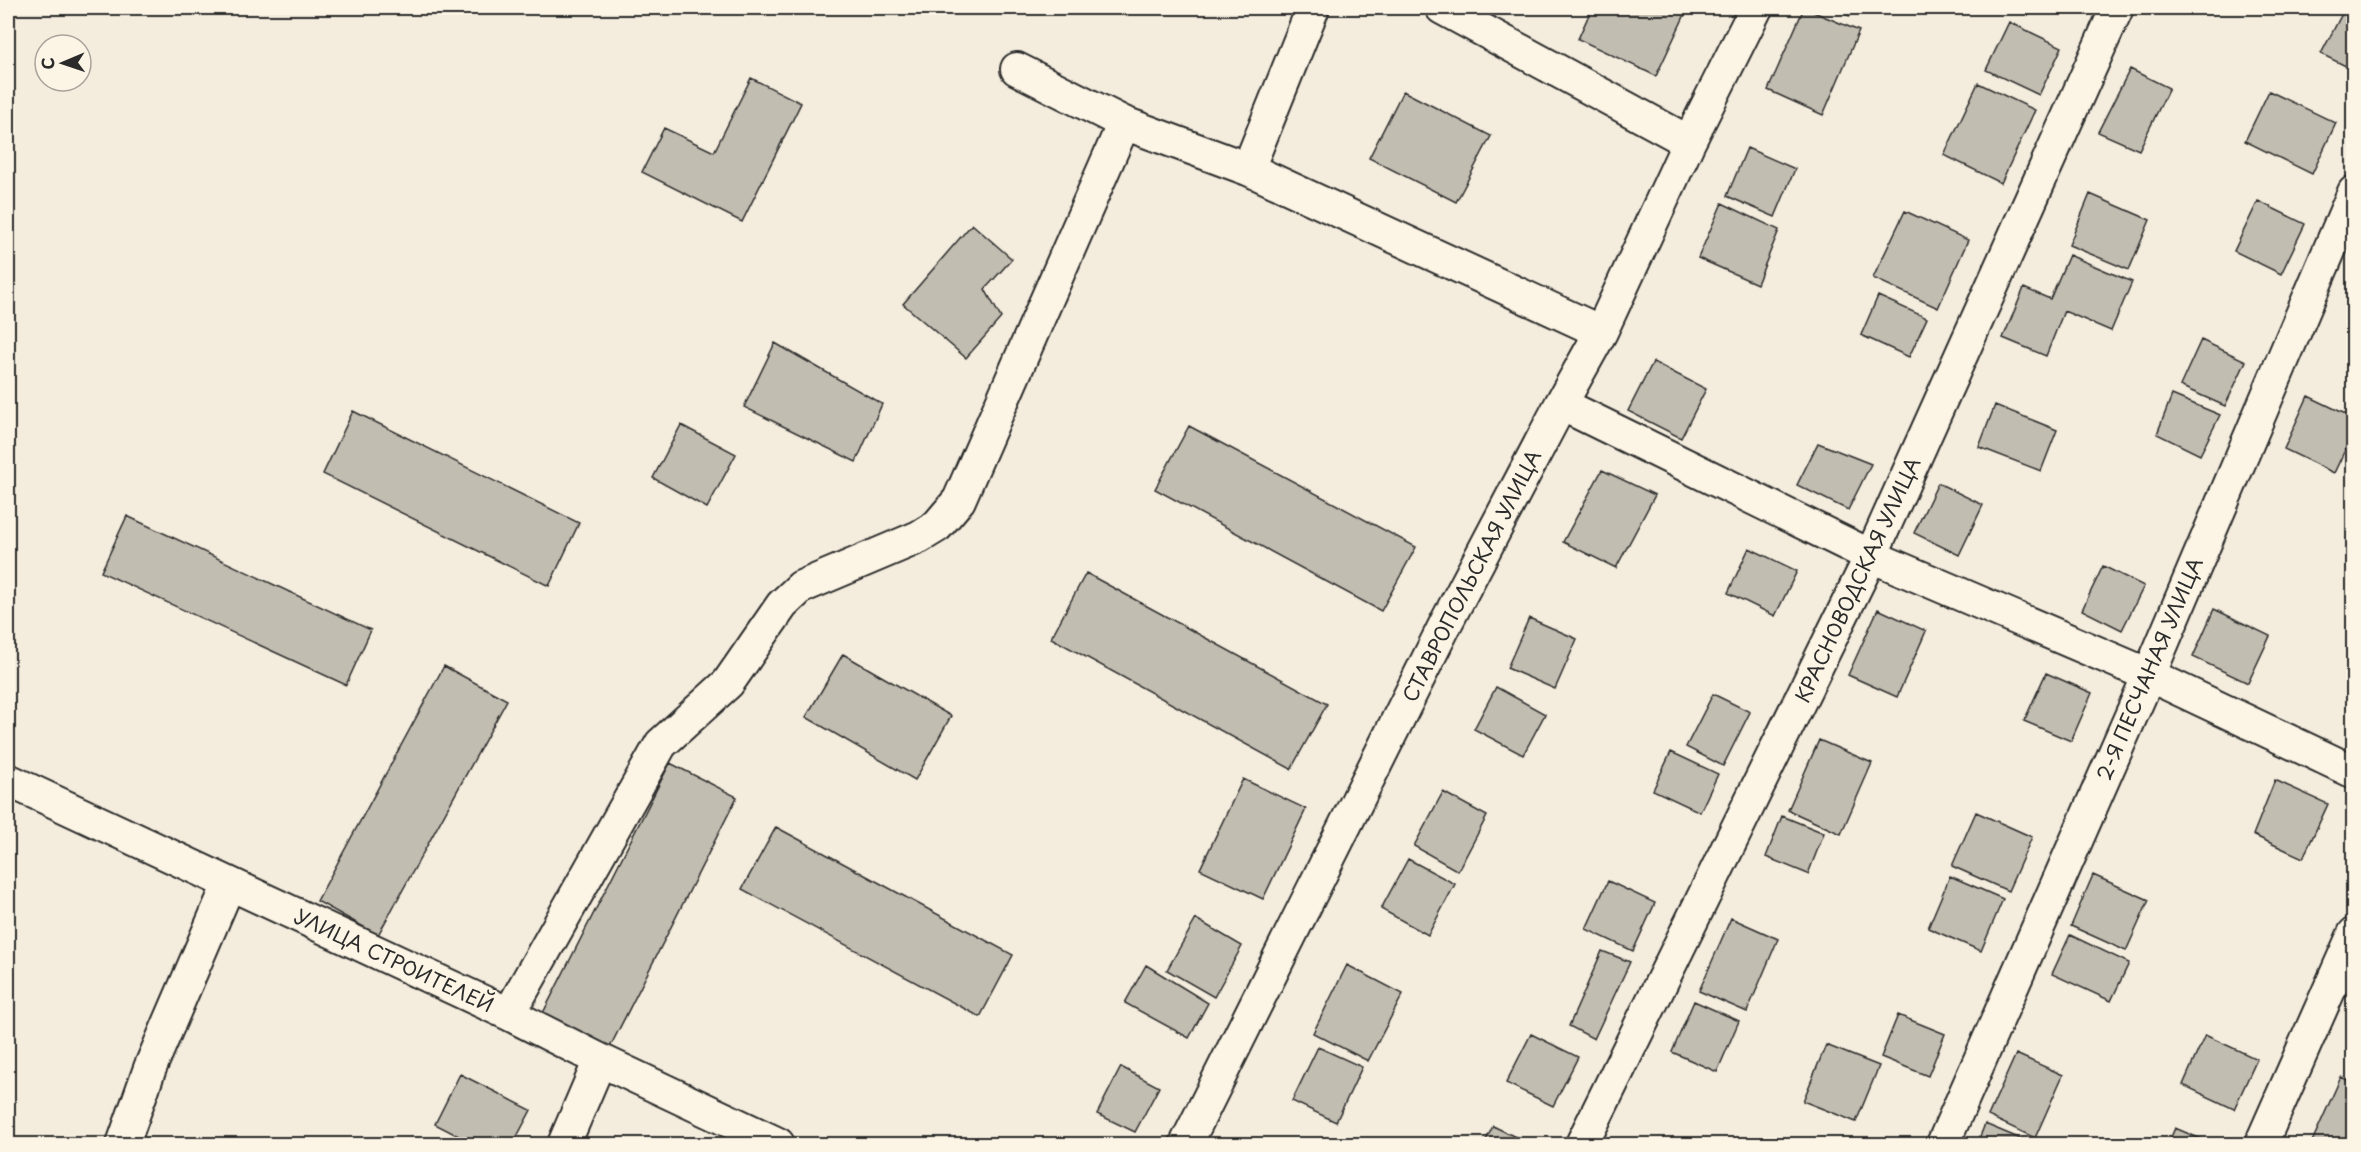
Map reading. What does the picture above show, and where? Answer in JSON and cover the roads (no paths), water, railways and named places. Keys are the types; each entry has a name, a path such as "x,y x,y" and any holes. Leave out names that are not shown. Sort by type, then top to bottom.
{"street":[{"path":"1248,169 1313,8"},
{"path":"1442,8 1689,142"},
{"name":"СТАВРОПОЛЬСКАЯ УЛИЦА","path":"1186,1144 1442,632 1601,332 1689,142 1756,8"},
{"name":"КРАСНОВОДСКАЯ УЛИЦА","path":"1582,1144 1871,556 2117,8"},
{"path":"1017,69 1124,123 1248,169 1601,332"},
{"path":"508,1014 661,744 728,683 782,605 801,587 919,537 937,526 959,500 1124,123"},
{"name":"2-Я ПЕСЧАНАЯ УЛИЦА","path":"1943,1144 2149,675 2354,192"},
{"path":"1561,404 1871,556 2149,675 2354,772"},
{"name":"УЛИЦА СТРОИТЕЛЕЙ","path":"8,780 508,1014 778,1144"},
{"path":"123,1144 150,1068 229,884"},
{"path":"2261,1144 2354,934"},
{"path":"564,1144 600,1060"}]}
